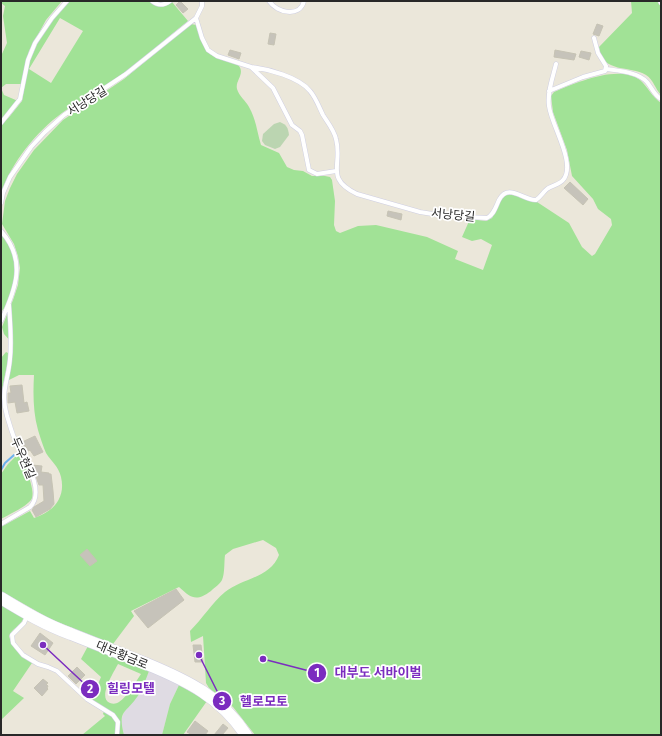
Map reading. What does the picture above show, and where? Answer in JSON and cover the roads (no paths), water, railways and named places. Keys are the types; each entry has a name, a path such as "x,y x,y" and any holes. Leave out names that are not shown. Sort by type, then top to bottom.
{"main road":[{"name":"대부황금로","path":"1,598 28,614 70,634 189,682 204,691 226,709 246,735"}],"lane":[{"path":"1,123 20,100 28,60 35,44 52,18 67,1"},
{"path":"152,1 162,5 170,1"},
{"path":"202,1 202,6 196,18 204,45 212,54 251,67 269,70 300,82 309,90 336,138 338,153 336,171 317,174 309,170 300,132 292,125 273,88 251,67"},
{"path":"270,1 278,10 287,12 301,9 304,1"},
{"name":"서낭당길","path":"1,203 3,193 10,177 31,147 45,132 64,115 126,74 196,18"},
{"path":"594,38 598,53 605,63 606,69"},
{"name":"서낭당길","path":"336,171 345,187 357,194 420,212 445,216 490,218 499,198 503,194 510,192 530,200 536,200 548,188 559,183 565,177 567,170 567,161 550,112 548,101 556,64"},
{"path":"549,91 583,77 602,72 606,69 641,77 661,99"},
{"path":"1,231 10,243 16,258 17,274 9,304 1,321"},
{"name":"두우현길","path":"1,524 34,504 36,495 33,478 16,442 4,407 3,392 11,350 9,304"},
{"path":"28,614 24,623 12,635 12,640 17,648 31,660 38,664 48,666 57,672 86,699 113,714 118,722 117,735"}],"waterway":[{"path":"1,470 5,463 14,455"}],"place":[{"name":"힐링모텔","path":"43,645"},
{"name":"헬로모토","path":"199,655"},
{"name":"대부도 서바이벌","path":"263,659"}]}
